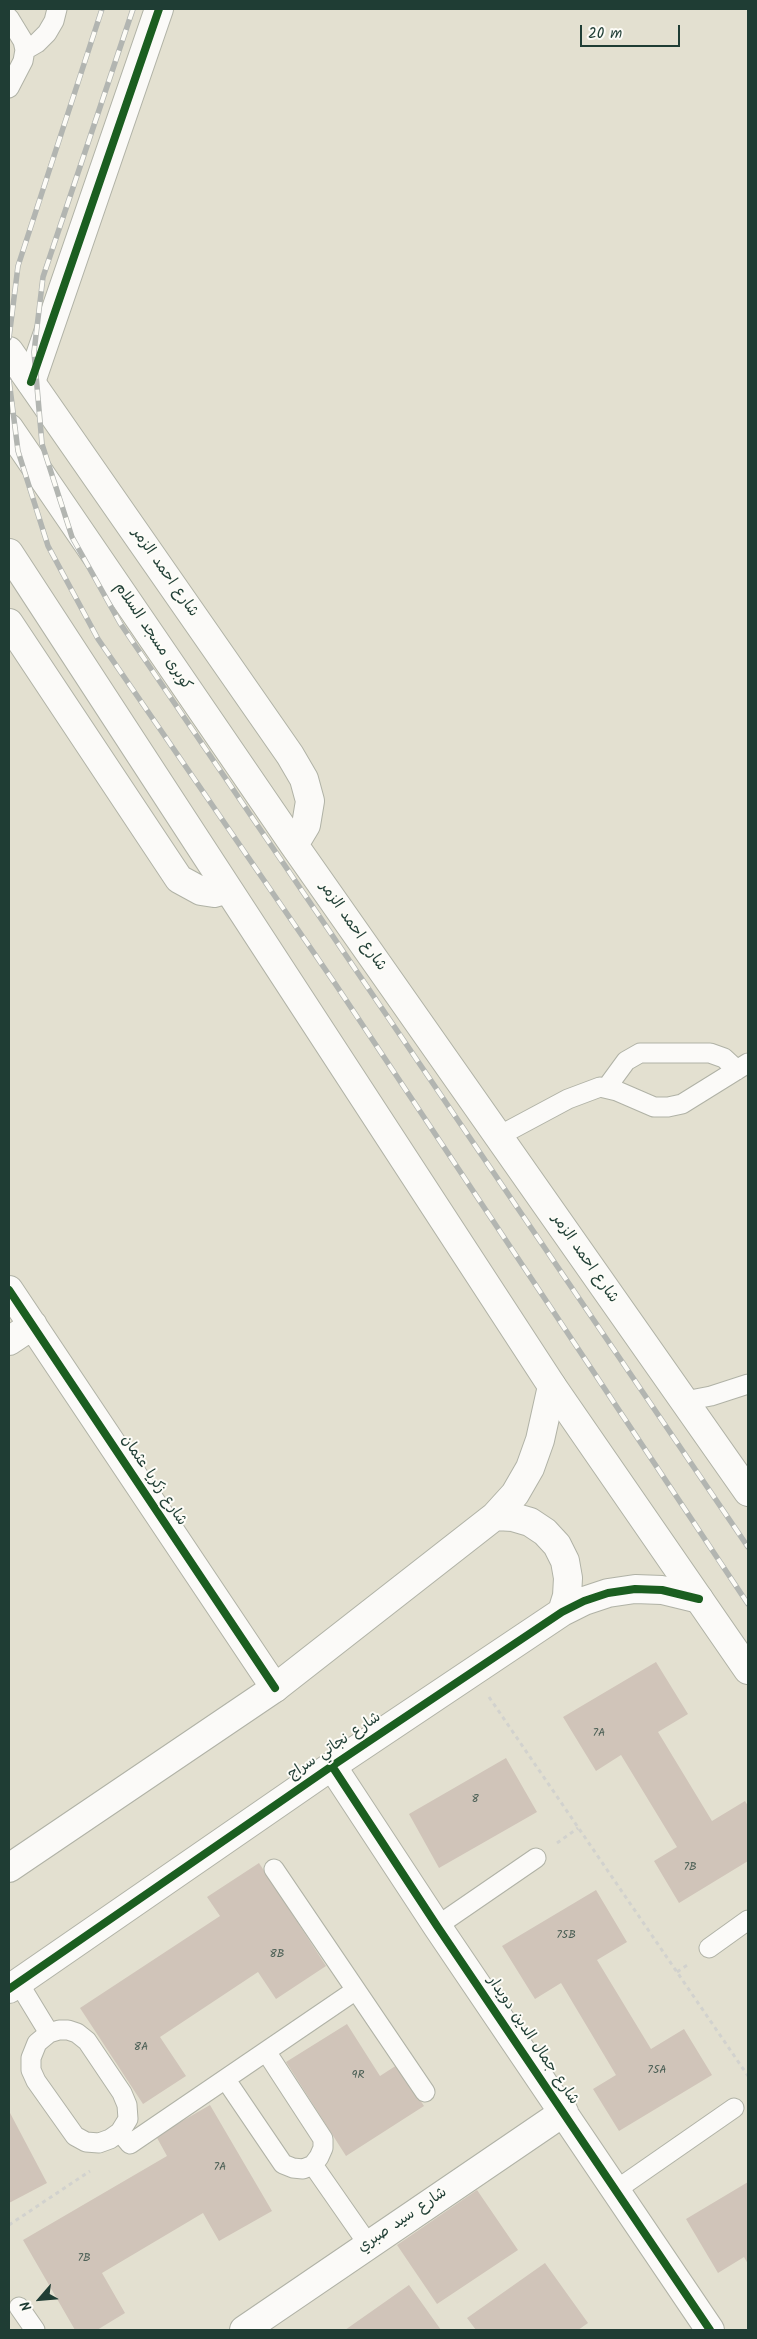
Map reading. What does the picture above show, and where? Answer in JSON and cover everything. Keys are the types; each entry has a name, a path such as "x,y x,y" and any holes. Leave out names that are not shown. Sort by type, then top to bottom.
{"street":[{"path":"31,382 159,9"},
{"name":"شارع احمد الزمر","path":"9,351 290,755 304,779 310,802 306,825 294,845 685,1401 745,1478"},
{"name":"كوبرى مسجد السلام","path":"9,428 294,845"},
{"path":"9,553 552,1386 748,1670"},
{"path":"12,632 179,879 201,891 214,893 228,889"},
{"name":"شارع زكريا عثمان","path":"9,1290 274,1688"},
{"path":"9,1342 33,1325"},
{"path":"9,1868 274,1688 495,1516 515,1494 530,1468 540,1440 552,1386"},
{"path":"495,1516 513,1517 530,1522 545,1532 557,1545 565,1560 568,1578 567,1596 562,1612"},
{"name":"شارع نجاتي سراج","path":"13,1985 332,1766 562,1612 584,1601 635,1589 662,1590 699,1599"},
{"name":"شارع جمال الدين دويدار","path":"332,1766 437,1926 710,2330"},
{"name":"شارع سيد صبري","path":"244,2330 275,2322 368,2244 564,2112"}],"lane":[{"path":"25,50 37,43 47,33 54,21 57,9"},
{"path":"9,18 23,41 25,50 24,61 9,88"},
{"path":"607,1087 626,1061 640,1053 710,1053 743,1066"},
{"path":"497,1136 591,1088 607,1087 641,1102 654,1106 668,1107 682,1104 743,1066"},
{"path":"685,1401 710,1396 748,1384"},
{"path":"437,1926 536,1858"},
{"path":"274,1869 425,2092"},
{"path":"709,1948 748,1920"},
{"path":"13,1985 49,2033"},
{"path":"125,2138 128,2105 122,2092 87,2041 77,2032 68,2030 49,2033 37,2043 31,2058 32,2070 36,2081 75,2136 86,2142 98,2143 110,2139 125,2138 226,2080 356,1990"},
{"path":"226,2080 283,2164 303,2169 312,2165 320,2157 323,2139 267,2053"},
{"path":"616,2190 734,2108"},
{"path":"312,2165 368,2244"},
{"path":"19,2307 35,2330"}],"path":[{"path":"472,1671 748,2076"},
{"path":"9,2224 125,2138"}],"building":[{"path":"656,1662 688,1714 658,1732 712,1821 745,1801 748,1806 748,1861 679,1903 654,1861 677,1847 621,1755 596,1771 563,1717"},
{"path":"506,1758 537,1812 439,1868 409,1814"},
{"path":"259,1863 326,1966 276,1999 258,1972 160,2037 186,2076 143,2104 80,2008 220,1916 207,1897"},
{"path":"596,1890 627,1942 597,1960 651,2049 684,2029 712,2075 619,2131 593,2089 616,2075 561,1983 535,1999 502,1946"},
{"path":"347,2024 380,2076 397,2065 424,2106 346,2156 286,2062"},
{"path":"210,2105 272,2211 219,2241 203,2213 102,2273 125,2313 97,2330 75,2330 23,2240 167,2156 156,2136"},
{"path":"9,2111 47,2183 9,2203"},
{"path":"748,2182 748,2264 744,2257 718,2273 686,2219"},
{"path":"477,2190 518,2250 437,2304 397,2245"},
{"path":"545,2263 588,2323 578,2330 476,2330 467,2318"},
{"path":"409,2285 441,2330 345,2330"}],"railway":[{"path":"9,338 18,266 102,9"},
{"path":"133,9 43,277 34,352 42,444 72,537 120,623 748,1547"},
{"path":"9,380 18,451 48,546 98,639 336,985 748,1604"}],"cycle path":[{"path":"31,382 159,9"},
{"path":"9,1290 275,1688"},
{"path":"9,1989 332,1766 562,1612 584,1601 608,1593 635,1589 662,1590 699,1599"},
{"path":"332,1766 437,1926 710,2330"}]}
